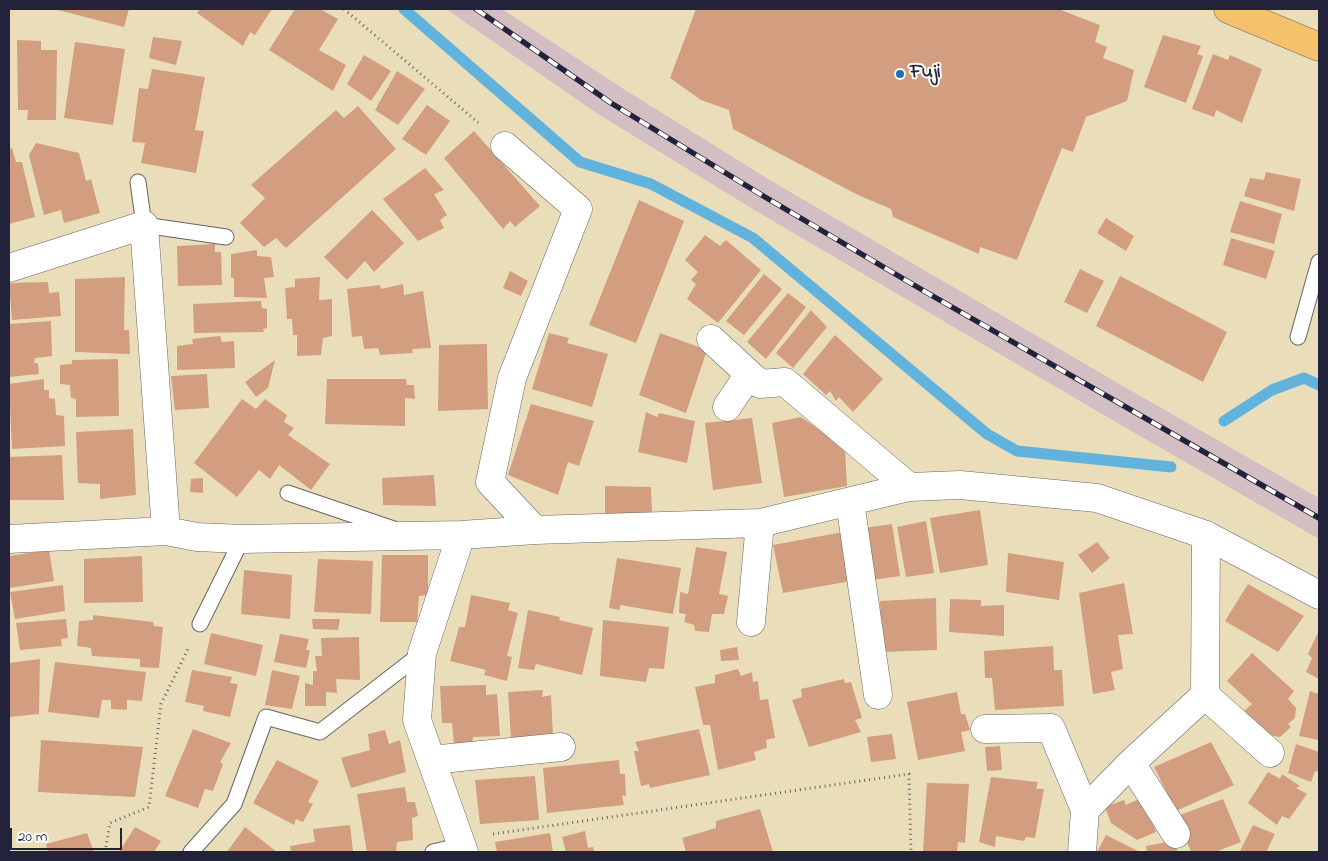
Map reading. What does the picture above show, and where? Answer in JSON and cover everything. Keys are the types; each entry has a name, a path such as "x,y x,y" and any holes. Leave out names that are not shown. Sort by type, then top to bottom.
{"highway":[{"path":"1228,9 1319,47"}],"street":[{"path":"505,146 578,209 512,378 490,482 535,530"},
{"path":"9,268 144,226 166,531"},
{"path":"711,339 760,384 785,382 909,487"},
{"path":"727,407 749,374"},
{"path":"9,539 166,531 197,536 242,539 462,535 535,530 760,523 909,487 960,485 1097,498 1206,535 1319,595"},
{"path":"850,502 878,695"},
{"path":"752,622 760,523"},
{"path":"462,535 422,653 417,720 462,846"},
{"path":"1085,810 1131,763 1205,694 1206,535"},
{"path":"1205,694 1270,753"},
{"path":"985,729 1051,728 1085,810 1082,852"},
{"path":"431,760 561,747"},
{"path":"1131,763 1176,834"}],"lane":[{"path":"138,182 144,226 226,236"},
{"path":"1298,337 1319,262"},
{"path":"288,493 412,535"},
{"path":"200,624 242,539"},
{"path":"190,852 234,804 266,717 320,732 422,653"},
{"path":"434,852 462,846"}],"path":[{"path":"344,9 505,146"},
{"path":"105,852 110,823 149,807 161,704 200,624"},
{"path":"462,846 909,774 911,852"}],"shaded area":[{"path":"446,9 502,9 622,88 773,182 1319,498 1319,539 756,211 598,114"}],"building":[{"path":"54,9 129,9 124,27"},
{"path":"200,9 272,9 255,35 250,32 243,46 197,13"},
{"path":"295,9 320,9 338,19 319,50 346,65 333,91 269,50"},
{"path":"696,9 1058,9 1100,25 1095,42 1107,47 1103,58 1134,70 1127,101 1086,117 1073,152 1062,148 1017,260 980,247 979,254 893,217 891,209 858,195 733,129 729,110 701,100 670,78"},
{"path":"1163,35 1201,46 1197,54 1203,56 1186,103 1144,87"},
{"path":"153,37 182,41 176,65 149,58"},
{"path":"17,40 41,41 41,50 57,50 56,120 27,120 28,110 18,110"},
{"path":"75,42 125,49 113,125 64,118"},
{"path":"1213,54 1228,60 1230,55 1262,69 1242,123 1216,110 1214,117 1192,109"},
{"path":"364,55 391,71 371,101 347,84"},
{"path":"152,69 205,77 195,130 204,131 196,173 141,163 145,143 132,142 139,88 148,89"},
{"path":"397,71 425,89 398,125 375,110"},
{"path":"427,105 450,121 426,155 402,139"},
{"path":"358,106 396,149 286,248 276,238 264,247 240,223 265,198 251,185 336,110 344,118"},
{"path":"474,131 540,206 515,227 510,221 503,229 444,158"},
{"path":"36,143 79,153 86,181 91,179 100,213 64,223 61,210 44,215 29,155"},
{"path":"12,148 16,162 22,162 35,217 9,224 9,149"},
{"path":"425,168 444,190 434,194 447,215 440,220 444,228 418,241 383,199"},
{"path":"1266,172 1301,179 1294,211 1244,196 1250,178 1264,180"},
{"path":"639,200 684,221 636,343 589,325"},
{"path":"1240,201 1282,214 1274,244 1230,232"},
{"path":"372,210 404,243 374,272 365,261 347,280 324,257"},
{"path":"1106,218 1134,236 1126,251 1097,233"},
{"path":"705,235 720,246 726,240 761,270 718,323 687,299 696,284 691,280 698,272 685,260"},
{"path":"1231,238 1275,251 1266,279 1223,265"},
{"path":"215,244 215,252 221,252 222,285 178,286 177,246"},
{"path":"257,250 257,256 271,257 274,277 264,278 267,298 234,297 234,278 231,278 231,254"},
{"path":"1080,269 1104,281 1087,313 1064,302"},
{"path":"510,271 528,281 521,296 503,288"},
{"path":"764,274 782,289 744,335 726,321"},
{"path":"1120,276 1227,332 1203,382 1096,326"},
{"path":"125,277 124,330 129,330 130,354 75,352 75,279"},
{"path":"320,277 319,300 332,299 332,336 323,338 321,355 297,356 297,335 293,335 292,319 287,319 285,288 295,287 295,279"},
{"path":"48,282 49,293 59,292 61,316 12,320 9,283"},
{"path":"403,284 404,295 423,291 431,348 412,349 413,353 380,355 378,348 364,349 362,336 352,337 347,289 380,285 381,289"},
{"path":"788,293 806,307 766,359 747,342"},
{"path":"261,301 262,308 267,309 267,328 263,329 264,332 194,333 193,304"},
{"path":"811,310 827,327 793,368 776,353"},
{"path":"51,321 52,356 35,358 34,363 38,363 39,374 9,377 9,324"},
{"path":"549,333 569,338 567,343 608,354 592,407 532,389"},
{"path":"660,333 707,350 686,413 639,395"},
{"path":"835,335 883,379 853,412 839,397 836,401 830,391 826,395 803,374"},
{"path":"220,336 222,342 234,341 235,368 177,370 177,346 193,344 192,339"},
{"path":"487,344 488,409 438,411 439,345"},
{"path":"118,359 119,416 76,417 76,399 71,398 70,385 60,384 60,365 72,364 72,360"},
{"path":"275,360 268,388 256,397 245,382"},
{"path":"207,374 209,408 175,410 171,376"},
{"path":"44,379 44,390 49,390 49,398 55,399 56,415 64,416 65,446 12,449 9,384"},
{"path":"327,379 406,379 407,385 414,385 415,399 405,398 405,426 325,424"},
{"path":"242,399 256,409 265,399 287,415 284,422 294,428 288,435 330,464 311,490 279,465 270,479 259,470 237,497 194,463"},
{"path":"531,404 594,421 579,466 568,462 558,495 508,475"},
{"path":"646,412 657,417 659,413 695,421 687,463 638,452"},
{"path":"801,417 845,448 847,486 784,497 772,423"},
{"path":"752,418 762,483 713,490 705,423"},
{"path":"133,429 136,495 100,499 100,484 78,483 76,432"},
{"path":"62,455 64,500 9,500 9,457"},
{"path":"434,475 436,506 383,505 382,478"},
{"path":"203,478 203,493 190,492 191,479"},
{"path":"605,486 651,487 652,515 605,514"},
{"path":"980,510 988,565 940,573 930,518"},
{"path":"926,521 934,573 906,577 897,527"},
{"path":"892,524 900,576 872,580 864,528"},
{"path":"843,532 851,581 783,593 773,545"},
{"path":"1097,542 1110,558 1092,573 1078,555"},
{"path":"696,547 727,552 719,594 728,596 724,614 712,614 709,632 695,631 694,625 684,622 686,614 679,613 680,592 688,594"},
{"path":"49,550 54,581 9,588 9,556"},
{"path":"1008,553 1064,562 1059,600 1006,592"},
{"path":"382,555 428,555 428,595 419,596 417,622 380,622"},
{"path":"142,556 143,602 84,603 84,559"},
{"path":"617,558 681,568 673,614 620,605 620,610 609,608"},
{"path":"318,559 373,561 371,614 314,612"},
{"path":"244,570 292,575 290,619 241,614"},
{"path":"1124,583 1133,634 1118,635 1123,669 1111,672 1115,690 1093,694 1079,593"},
{"path":"1248,584 1304,616 1278,652 1225,621"},
{"path":"63,585 65,611 15,619 10,592"},
{"path":"471,595 510,603 508,610 518,613 507,656 512,657 507,681 484,675 486,670 450,661 459,627 465,627"},
{"path":"936,598 937,650 882,652 880,601"},
{"path":"950,599 981,600 981,606 1004,605 1004,636 949,632"},
{"path":"528,610 560,617 559,620 593,628 582,675 536,664 534,670 518,668"},
{"path":"93,615 153,622 154,626 163,627 159,668 140,667 140,659 92,656 91,648 77,646 79,621 93,620"},
{"path":"66,619 68,638 61,639 62,646 20,650 16,623"},
{"path":"312,619 340,619 338,630 313,629"},
{"path":"603,620 669,627 664,669 649,668 646,682 600,676"},
{"path":"1319,630 1319,679 1306,672 1312,658 1308,654"},
{"path":"211,633 263,645 256,676 204,664"},
{"path":"280,634 309,639 306,650 310,650 306,668 274,662"},
{"path":"359,637 360,680 336,679 337,693 326,692 326,706 305,706 305,683 313,685 313,671 317,671 315,656 322,656 321,638"},
{"path":"1053,646 1054,670 1062,670 1064,706 995,710 992,678 985,678 984,651"},
{"path":"737,647 739,660 721,661 720,650"},
{"path":"1252,653 1294,691 1288,699 1296,708 1295,718 1288,724 1291,727 1280,737 1268,735 1244,711 1252,704 1227,681"},
{"path":"40,659 39,714 9,717 9,663"},
{"path":"55,662 146,672 142,701 127,700 127,710 111,709 111,700 102,700 99,718 48,712"},
{"path":"738,669 741,676 752,672 753,682 758,681 760,700 768,699 775,738 766,740 767,748 754,752 756,760 718,770 710,725 703,725 695,687 715,683 715,675"},
{"path":"192,670 232,677 230,683 238,684 230,717 203,711 204,706 185,702"},
{"path":"272,670 300,676 292,709 265,705"},
{"path":"844,679 845,683 851,682 862,718 855,720 861,732 809,747 792,700 802,697 801,689"},
{"path":"486,685 486,695 497,694 500,736 473,737 472,745 454,744 452,723 442,723 440,686"},
{"path":"543,690 542,697 551,695 553,735 511,738 508,692"},
{"path":"1310,691 1319,694 1319,740 1299,736"},
{"path":"957,692 961,714 965,714 970,730 961,732 965,751 918,760 907,702"},
{"path":"193,729 231,743 220,762 223,764 213,791 205,789 198,808 165,796"},
{"path":"699,729 710,775 650,788 649,784 641,786 634,751 639,751 635,742"},
{"path":"385,730 389,744 400,740 406,772 351,788 341,758 370,750 368,734"},
{"path":"892,734 896,759 871,762 867,737"},
{"path":"41,740 143,747 135,797 38,792"},
{"path":"1211,742 1234,785 1176,811 1154,767"},
{"path":"1296,744 1319,752 1319,772 1315,771 1311,782 1288,773"},
{"path":"1000,746 1002,770 987,771 985,747"},
{"path":"277,760 319,781 308,802 313,804 303,822 296,819 294,825 253,803"},
{"path":"619,760 620,774 625,774 626,796 622,795 624,805 547,813 543,768"},
{"path":"1268,772 1280,779 1282,774 1300,786 1296,788 1307,794 1289,819 1282,816 1277,825 1248,803"},
{"path":"535,776 539,820 480,824 475,780"},
{"path":"991,777 1038,782 1036,789 1044,789 1035,838 1026,837 1024,841 996,836 995,847 979,842"},
{"path":"927,783 969,784 965,843 958,842 957,852 923,852"},
{"path":"405,787 407,802 415,802 418,816 412,818 413,840 397,842 396,852 367,852 357,794"},
{"path":"1143,797 1156,832 1137,840 1111,823 1105,807 1124,800 1126,805"},
{"path":"1223,799 1241,842 1215,852 1191,852 1177,816"},
{"path":"760,809 773,852 686,852 682,838 716,828 716,821"},
{"path":"350,825 353,852 291,852 290,846 315,842 313,829"},
{"path":"1253,825 1275,834 1266,852 1240,851"},
{"path":"135,827 161,841 154,852 119,852"},
{"path":"245,827 277,852 227,852"},
{"path":"585,831 588,848 593,847 594,852 566,852 562,837"},
{"path":"87,833 94,852 48,852 46,844"},
{"path":"550,833 553,852 497,852 495,842"},
{"path":"1106,835 1140,852 1097,852"},
{"path":"1173,841 1178,852 1147,852 1146,846"}],"waterway":[{"path":"404,9 580,162 651,184 753,238 987,434 1017,451 1171,467"},
{"path":"1224,421 1272,390 1304,378 1319,385"}],"railway":[{"path":"476,9 611,103 765,197 924,291 1319,518"}],"place":[{"name":"Fuji","path":"900,74"}]}
